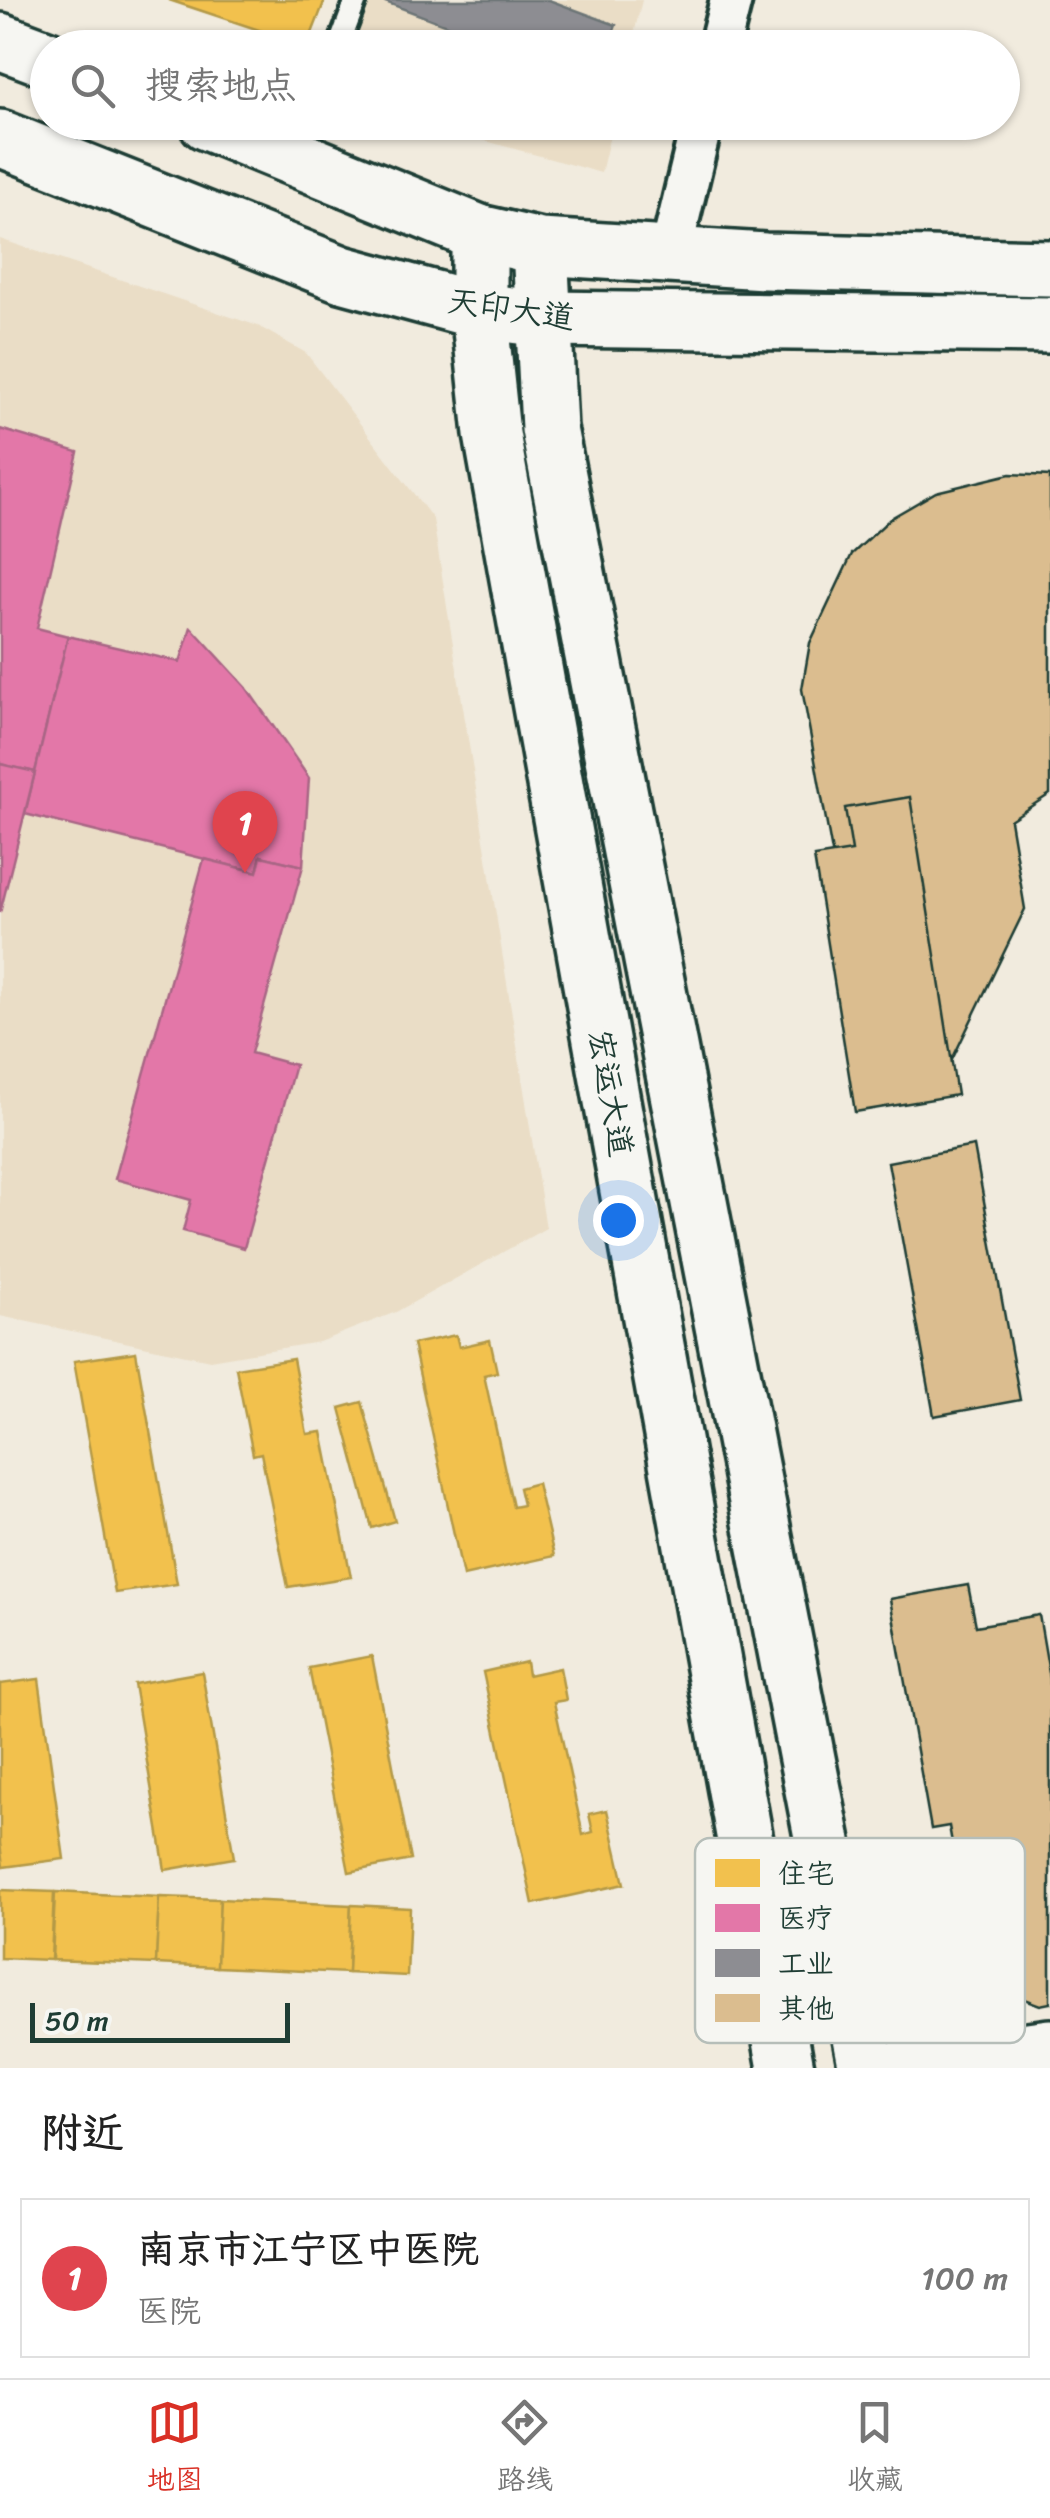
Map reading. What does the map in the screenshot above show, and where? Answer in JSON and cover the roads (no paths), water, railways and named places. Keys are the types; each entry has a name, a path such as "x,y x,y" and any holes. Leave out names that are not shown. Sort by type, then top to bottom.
{"main road":[{"path":"0,40 30,52"},
{"name":"天印大道","path":"0,138 342,274 479,311 544,319 1050,325"},
{"name":"天印大道","path":"303,140 479,233 540,247 765,261 1050,268"},
{"name":"宏运大道","path":"479,233 479,311 492,434 745,1838"},
{"name":"宏运大道","path":"540,247 549,429 822,1838"},
{"name":"宏运大道","path":"782,2043 786,2068"},
{"name":"宏运大道","path":"862,2043 867,2068"},
{"path":"901,2068 1050,2047"}],"street":[{"path":"724,30 731,0"},
{"path":"670,255 698,140"}],"lane":[{"path":"345,30 356,0"}],"place":[{"name":"南京市江宁区中医院","path":"245,873"}]}
